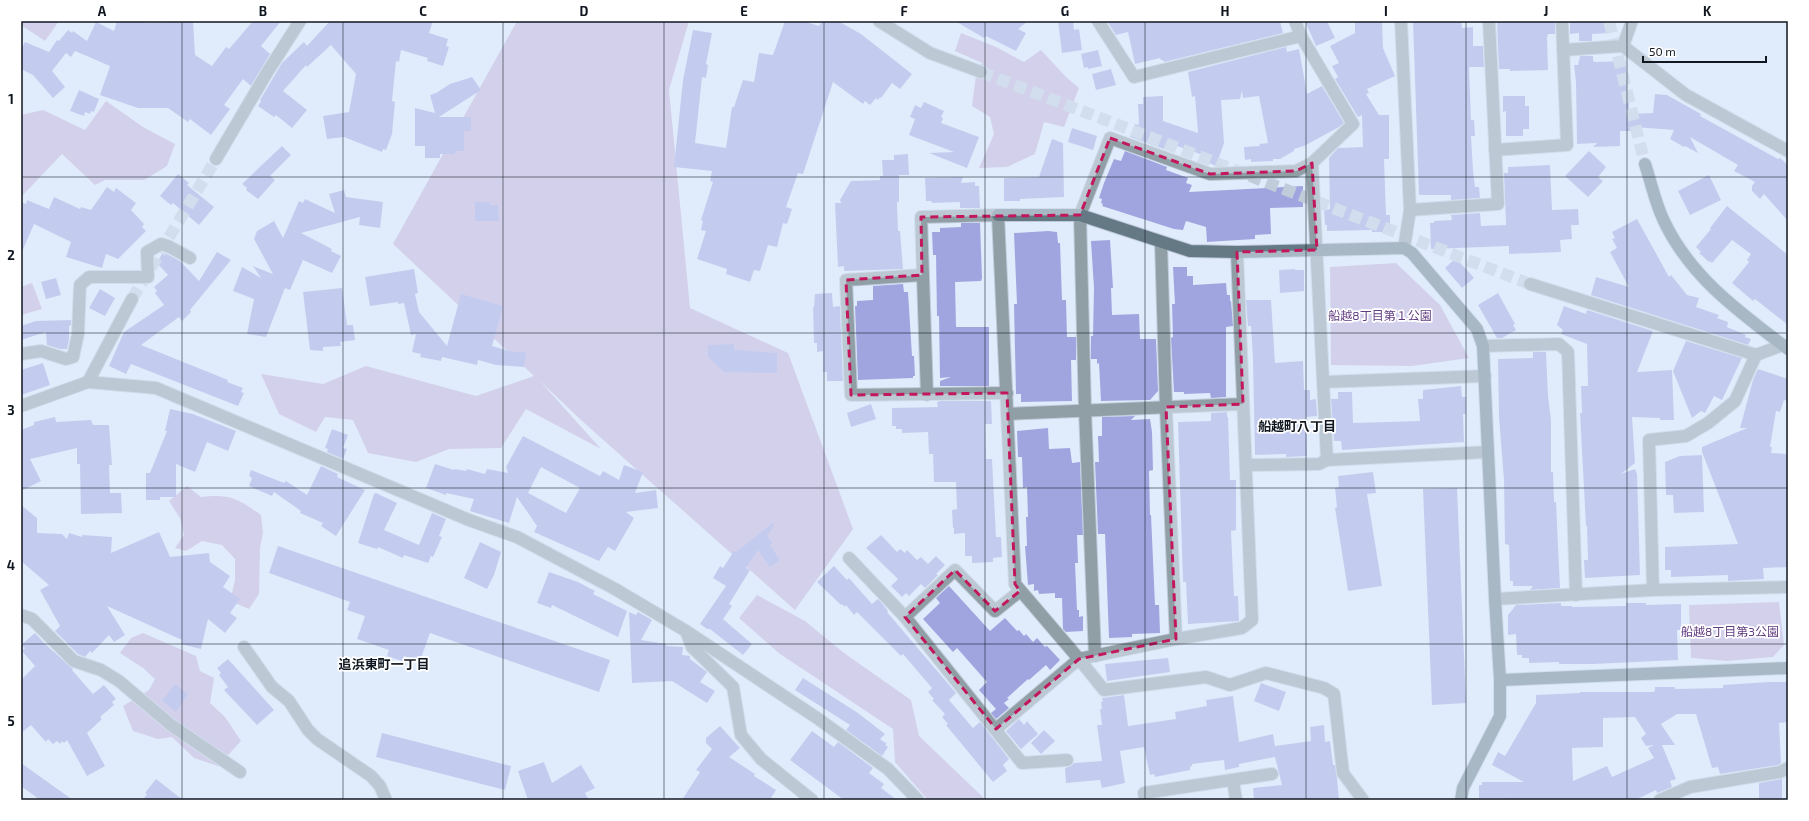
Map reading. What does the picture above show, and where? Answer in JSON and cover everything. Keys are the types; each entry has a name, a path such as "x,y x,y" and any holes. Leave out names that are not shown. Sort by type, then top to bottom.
{"street":[{"path":"216,158 300,21"},
{"path":"879,21 930,53 982,72"},
{"path":"1098,21 1134,77 1301,36"},
{"path":"1095,656 1085,410 1080,215 1110,138 1210,174 1296,171 1312,163 1353,124 1301,36 1294,21"},
{"path":"1401,21 1410,210 1404,248"},
{"path":"1410,210 1498,204 1489,21"},
{"path":"1495,150 1567,145 1562,21"},
{"path":"1623,46 1632,21"},
{"path":"1563,50 1623,46 1686,95 1788,151"},
{"path":"1312,163 1327,460"},
{"path":"1645,164 1663,219 1682,252 1706,282 1731,306 1786,347"},
{"path":"998,215 1016,584 1020,591 1104,690 1206,677 1230,685 1266,673 1324,688 1334,694 1343,773 1363,800"},
{"path":"927,395 920,217 1080,215 1190,251 1237,252 1404,248 1412,253 1477,329 1483,346 1500,680 1500,716 1463,788 1461,800"},
{"path":"1161,242 1166,407 1176,639"},
{"path":"21,354 41,350 66,359 73,357 78,334 80,285 89,277 148,277 147,252 161,244 168,246 190,258"},
{"path":"996,730 1079,659 1176,639 1242,628 1252,620 1237,252"},
{"path":"922,275 846,280 851,395 1007,393"},
{"path":"1530,284 1756,355 1786,347"},
{"path":"88,382 132,299"},
{"path":"1483,346 1559,344 1568,352 1576,595"},
{"path":"1653,590 1648,440 1686,436 1708,423 1735,401 1756,355"},
{"path":"1324,382 1485,376"},
{"path":"21,406 88,382 156,388 469,520 517,537 615,589 686,631 835,730 888,769 918,800"},
{"path":"1007,414 1243,404"},
{"path":"1246,465 1319,464 1327,460 1488,452"},
{"path":"849,558 905,618 1022,762 1067,760"},
{"path":"905,618 955,570 995,611 1020,591"},
{"path":"1495,599 1653,590 1788,587"},
{"path":"21,615 32,619 74,661 101,670 120,681 171,725 240,772"},
{"path":"686,631 692,647 733,687 741,735 761,759 812,800"},
{"path":"244,647 272,686 289,700 308,730 317,739 371,776 380,786 386,800"},
{"path":"1500,680 1788,668"},
{"path":"1660,800 1690,787 1780,772 1788,768"},
{"path":"1145,800 1144,793 1272,774"},
{"path":"1233,780 1236,800"}],"highlighted area":[{"path":"1110,138 1210,174 1296,171 1312,163 1317,250 1237,252 1243,404 1166,407 1176,639 1079,659 996,729 905,617 955,570 995,611 1020,591 1015,584 1007,393 851,395 846,280 922,275 921,217 1080,215"}],"green space":[{"path":"21,21 59,21 45,41 21,25"},
{"path":"517,21 689,21 669,90 690,308 788,353 853,529 795,610 582,421 540,381 601,449 526,409 501,448 449,449 416,462 368,453 353,420 325,417 316,432 279,414 261,374 323,384 366,366 476,396 534,376 393,244"},
{"path":"961,33 996,47 1024,62 1041,50 1066,77 1079,88 1064,127 1044,122 1035,154 1007,167 979,168 994,134 990,117 972,106 976,75 982,63 955,51"},
{"path":"106,101 143,127 175,144 167,166 144,180 105,180 95,185 62,154 21,197 21,115 43,110 85,130"},
{"name":"船越8丁目第１公園","path":"1396,263 1440,305 1469,358 1412,366 1331,365 1330,267"},
{"path":"32,283 42,309 21,315 21,287"},
{"path":"187,486 201,497 219,496 233,498 261,515 263,533 260,548 259,594 249,609 230,601 235,580 235,559 222,545 202,541 186,551 175,548 184,535 180,518 169,501"},
{"path":"757,595 805,621 844,653 911,700 919,736 986,800 928,800 895,762 893,729 780,654 739,618"},
{"name":"船越8丁目第3公園","path":"1779,602 1784,645 1773,657 1727,661 1691,658 1689,605"},
{"path":"143,633 196,656 200,671 214,678 210,703 225,717 241,741 218,766 194,758 172,737 158,739 133,731 123,706 149,690 155,679 143,668 120,653 131,638"}],"building":[{"path":"117,21 146,21 145,23 193,21 195,55 212,66 226,47 229,49 253,21 281,21 261,46 270,54 251,86 243,79 224,105 230,109 211,135 190,119 188,122 168,108 138,108 100,95 110,66 75,51 71,57 66,53 52,71 65,87 53,98 33,75 21,69 21,50 25,42 49,52 57,40 59,41 68,30 72,33 73,31 87,41 96,22 114,31"},
{"path":"330,21 433,21 429,33 448,39 446,46 449,47 443,66 427,61 428,58 401,50 399,62 396,61 392,101 395,102 392,134 386,150 383,149 382,152 344,137 327,139 323,116 349,112 356,74 331,45 307,67 306,65 283,91 307,110 292,128 276,115 274,117 258,106 282,63 304,42 307,46"},
{"path":"785,21 803,21 819,26 822,21 838,21 861,34 912,74 900,89 892,83 881,98 880,97 878,100 876,98 870,105 865,101 863,104 833,82 803,174 798,173 786,207 792,209 787,224 783,223 777,247 768,245 760,271 754,270 750,282 726,274 727,269 697,259 706,231 701,230 703,221 701,220 713,182 710,181 712,171 674,167 683,80 693,30 712,33 706,64 708,65 706,78 702,77 695,143 726,148 732,107 734,107 743,80 754,82 759,53 773,55"},
{"path":"955,21 1028,21 1018,29 1026,33 1016,51 986,36 984,38"},
{"path":"1058,21 1073,21 1074,30 1079,29 1082,50 1062,53"},
{"path":"1107,21 1280,21 1283,33 1164,62 1160,58 1135,64 1128,32 1116,35"},
{"path":"1305,21 1327,21 1335,38 1316,46"},
{"path":"1355,21 1382,21 1383,48 1395,76 1367,89 1369,93 1366,94 1379,115 1389,115 1389,159 1384,159 1386,215 1390,215 1390,232 1372,232 1372,230 1327,231 1327,225 1325,225 1324,210 1330,209 1329,158 1338,148 1363,147 1362,115 1358,117 1335,79 1338,77 1332,66 1339,63 1330,46 1355,33"},
{"path":"1413,21 1461,21 1462,28 1473,27 1473,46 1483,46 1484,67 1469,67 1471,120 1474,120 1475,136 1471,136 1473,171 1475,187 1479,187 1480,198 1451,200 1451,195 1419,195"},
{"path":"1497,21 1555,21 1555,34 1548,34 1547,38 1548,70 1510,71 1510,69 1499,69"},
{"path":"1570,21 1609,21 1609,33 1592,34 1592,41 1579,41 1579,33 1570,34"},
{"path":"1286,47 1287,52 1299,49 1307,94 1322,86 1344,123 1339,127 1304,146 1294,149 1294,151 1280,159 1273,159 1273,161 1251,162 1251,159 1245,160 1244,147 1260,146 1259,144 1268,143 1259,96 1243,98 1242,91 1240,99 1221,100 1224,143 1216,166 1202,160 1203,155 1174,145 1172,152 1130,137 1135,124 1139,125 1138,104 1143,104 1143,97 1163,96 1163,121 1198,133 1195,96 1192,97 1188,72"},
{"path":"1098,50 1102,66 1088,69 1088,67 1084,68 1081,54"},
{"path":"1580,56 1593,56 1593,61 1595,62 1626,61 1629,114 1653,113 1655,94 1667,95 1701,114 1700,116 1778,159 1780,158 1788,165 1788,221 1764,194 1760,199 1752,191 1752,186 1755,182 1734,171 1738,165 1690,137 1698,153 1685,146 1684,147 1670,139 1674,130 1634,127 1634,131 1620,131 1620,146 1593,147 1597,143 1577,144 1576,82 1574,65 1578,65"},
{"path":"1111,69 1116,85 1096,90 1092,74"},
{"path":"472,77 481,90 439,117 471,117 471,131 464,131 464,151 455,151 455,154 440,154 440,158 425,158 425,146 415,146 415,108 435,113 430,95 450,84"},
{"path":"79,90 99,99 94,112 91,111 90,114 85,112 84,116 70,111"},
{"path":"1503,96 1525,96 1525,106 1529,106 1529,129 1523,129 1523,136 1506,136 1506,111 1503,112"},
{"path":"924,102 944,111 941,117 943,118 941,123 979,137 967,168 929,153 954,152 909,135 915,119 910,117 915,105 921,108"},
{"path":"1072,128 1097,136 1093,150 1068,142"},
{"path":"1052,139 1063,143 1064,197 1004,201 1004,178 1039,177"},
{"path":"282,146 291,155 270,176 275,180 258,199 246,190 247,188 242,184"},
{"path":"1125,151 1167,167 1166,170 1188,178 1186,183 1192,185 1189,192 1303,186 1303,207 1270,208 1271,234 1255,235 1255,239 1207,242 1206,227 1186,221 1183,230 1174,229 1102,206 1102,199 1099,198 1114,159 1121,161"},
{"path":"1589,151 1606,167 1598,177 1603,181 1588,197 1565,176"},
{"path":"908,154 909,175 899,175 899,202 897,202 898,231 900,231 903,269 844,271 844,266 838,267 835,203 841,203 840,200 851,181 880,180 880,176 883,176 882,160 894,160 894,155"},
{"path":"1550,165 1552,210 1578,209 1579,225 1571,225 1572,239 1560,240 1561,252 1509,254 1509,246 1431,249 1430,223 1434,223 1434,221 1452,220 1451,215 1480,213 1481,226 1506,225 1504,173 1508,173 1508,167"},
{"path":"178,174 189,183 187,185 214,207 199,225 173,203 171,205 160,196"},
{"path":"1709,175 1721,200 1690,215 1678,191"},
{"path":"963,177 961,183 975,182 975,186 979,186 980,208 960,208 960,202 932,203 931,201 926,201 925,178"},
{"path":"107,187 114,192 116,188 136,203 131,210 144,224 142,227 146,231 118,259 106,254 102,268 66,257 71,242 34,224 21,254 21,202 26,204 27,200 49,209 54,197 80,209 81,207 91,210"},
{"path":"344,190 346,197 383,202 380,228 359,225 360,217 301,233 332,249 331,251 341,256 332,273 303,260 290,290 285,288 266,337 247,334 254,299 233,291 242,267 261,278 253,266 273,274 254,239 257,231 274,221 283,238 299,201 303,203 305,199 335,213 329,194"},
{"path":"475,202 490,202 490,205 498,205 499,221 475,221"},
{"path":"1727,206 1788,255 1788,325 1755,299 1753,301 1732,283 1749,262 1747,260 1751,254 1732,240 1712,263 1699,253 1701,252 1696,247"},
{"path":"1637,219 1669,277 1671,275 1687,295 1699,298 1696,307 1719,315 1717,318 1728,322 1727,327 1746,335 1745,337 1751,339 1748,345 1591,295 1596,277 1629,287 1610,252 1617,248 1612,239 1615,238 1612,232"},
{"path":"961,223 980,223 982,278 981,281 955,282 956,327 989,327 989,386 940,386 940,381 951,377 940,378 936,255 933,255 932,232 940,232 940,228 961,227"},
{"path":"1048,231 1057,232 1058,243 1060,243 1062,300 1066,300 1067,337 1076,337 1076,360 1071,360 1072,401 1021,402 1021,394 1016,394 1014,304 1017,304 1014,233"},
{"path":"1110,240 1113,288 1111,288 1112,315 1139,314 1140,339 1156,339 1158,391 1150,400 1101,401 1099,363 1097,364 1097,359 1091,359 1094,288 1091,241"},
{"path":"163,252 180,261 199,281 217,252 231,260 190,310 191,312 182,321 179,317 141,345 228,380 227,382 243,388 241,392 244,393 238,406 131,364 126,374 109,366 124,332 164,305 155,293 157,291 154,287 168,275 157,263"},
{"path":"1456,258 1474,278 1462,288 1445,268"},
{"path":"1173,267 1187,267 1187,276 1193,276 1193,285 1226,283 1227,295 1230,295 1231,301 1233,326 1226,327 1226,397 1211,398 1210,393 1184,394 1184,392 1174,392 1171,338 1173,337 1172,304 1175,304"},
{"path":"414,269 418,293 415,294 419,312 447,346 461,294 503,306 492,346 513,352 526,352 524,367 496,365 478,360 477,365 442,357 441,361 420,357 421,354 412,352 416,334 411,335 404,303 398,304 398,302 370,306 365,277"},
{"path":"1279,270 1304,270 1304,291 1280,293"},
{"path":"56,278 61,295 46,299 41,282"},
{"path":"903,284 904,292 908,292 912,356 914,356 915,376 913,376 913,378 858,380 855,306 857,306 857,301 873,300 873,286"},
{"path":"342,288 347,325 353,325 355,340 340,342 341,346 323,347 323,351 310,350 303,292"},
{"path":"100,289 115,298 105,316 89,308"},
{"path":"832,293 833,307 840,306 843,381 827,381 827,372 823,372 823,351 817,352 817,343 814,343 813,307 815,294"},
{"path":"1498,293 1515,324 1513,325 1516,330 1502,338 1497,338 1478,305"},
{"path":"1246,300 1271,300 1275,363 1303,361 1304,390 1310,390 1310,400 1316,399 1317,416 1306,417 1307,456 1286,457 1286,454 1255,455 1253,359 1251,326 1248,326"},
{"path":"1564,306 1586,314 1587,310 1653,331 1637,372 1672,370 1674,420 1632,417 1635,463 1621,474 1635,469 1637,474 1640,575 1585,578 1584,560 1588,560 1587,526 1580,413 1582,413 1581,386 1588,386 1587,344 1561,334 1563,330 1557,325"},
{"path":"71,320 67,349 60,349 47,345 46,332 21,340 21,326 36,321"},
{"path":"1686,341 1742,358 1722,400 1714,396 1705,413 1701,411 1692,418 1673,371"},
{"path":"734,344 734,350 777,353 777,373 724,372 708,357 708,345"},
{"path":"1533,352 1546,352 1548,396 1551,420 1551,472 1553,472 1554,502 1556,502 1560,588 1530,590 1533,586 1513,586 1513,581 1510,581 1509,545 1505,544 1504,480 1499,417 1498,359 1533,358"},
{"path":"43,363 50,385 21,395 21,370"},
{"path":"1758,369 1788,379 1788,401 1784,400 1780,412 1776,411 1770,447 1772,447 1771,453 1788,454 1788,567 1763,568 1764,579 1728,581 1728,575 1671,577 1671,570 1665,570 1665,547 1738,544 1702,452 1702,447 1747,428 1740,428 1753,380"},
{"path":"1461,386 1462,397 1466,397 1466,414 1463,414 1464,442 1342,450 1341,441 1334,441 1331,399 1338,399 1338,392 1352,392 1353,423 1420,421 1418,399 1423,399 1423,390"},
{"path":"937,402 991,402 992,424 985,424 986,459 992,459 996,537 1001,537 1002,557 993,558 993,562 972,563 972,556 965,556 965,533 954,534 952,510 957,509 956,482 934,482 933,454 929,454 928,432 902,433 902,429 896,429 896,426 892,426 892,408 938,407"},
{"path":"871,404 876,419 851,427 847,413"},
{"path":"170,409 193,414 236,431 228,451 207,442 195,472 176,464 176,497 160,497 160,500 146,500 146,473 150,473 167,431 165,431"},
{"path":"1227,412 1230,480 1236,480 1236,530 1231,531 1234,596 1238,596 1239,621 1188,624 1186,582 1183,582 1178,422 1211,421 1211,413"},
{"path":"1135,416 1131,420 1150,419 1152,432 1153,470 1149,471 1150,515 1155,605 1159,605 1160,633 1132,634 1132,637 1109,638 1105,534 1098,534 1095,462 1099,462 1098,436 1102,436 1102,417"},
{"path":"55,417 56,422 91,420 93,425 109,425 112,465 109,465 110,493 121,493 122,513 81,514 80,464 77,464 77,448 30,459 41,481 21,491 21,430 34,425 34,422"},
{"path":"1048,428 1049,449 1070,448 1072,463 1080,462 1083,535 1077,535 1078,563 1075,563 1077,610 1079,610 1079,617 1083,616 1083,631 1066,632 1063,629 1062,598 1055,598 1055,593 1039,594 1038,590 1034,591 1034,584 1028,585 1025,546 1027,546 1026,517 1028,517 1027,487 1023,488 1022,457 1018,457 1017,431"},
{"path":"332,429 348,435 343,448 347,449 343,459 327,452 328,449 325,448"},
{"path":"523,436 600,476 603,471 619,480 624,465 643,472 635,493 656,490 658,508 626,512 634,518 615,551 608,547 599,561 534,532 537,526 517,497 509,523 470,511 474,499 446,493 446,495 426,488 435,464 454,470 466,471 467,469 485,474 487,469 508,473 506,467","holes":["541,467 580,488 566,513 528,493"]},
{"path":"1702,455 1704,512 1674,513 1673,495 1666,495 1665,462 1680,456"},
{"path":"321,466 338,474 337,477 365,490 336,536 321,526 323,523 300,513 301,511 274,492 272,496 249,486 252,478 249,476 251,470 284,483 286,481 307,495"},
{"path":"1373,472 1376,493 1367,494 1382,586 1348,591 1335,508 1337,507 1335,488 1339,487 1338,476"},
{"path":"1457,488 1466,703 1432,705 1423,489"},
{"path":"376,493 397,503 384,530 419,545 432,513 446,519 439,536 442,537 433,557 431,556 428,563 404,555 403,558 378,547 377,549 358,543 374,494"},
{"path":"21,505 37,518 37,533 62,534 67,539 69,533 82,537 82,535 112,537 111,553 159,532 170,557 209,553 210,562 230,576 223,587 240,599 230,613 237,618 225,633 208,619 201,649 181,644 182,640 107,606 125,635 114,642 109,635 92,653 90,651 85,657 78,654 55,631 60,626 40,590 49,585 21,561"},
{"path":"773,523 774,525 767,536 773,543 770,545 780,560 770,567 758,550 746,568 750,570 729,604 732,606 723,619 752,644 743,655 710,629 707,629 700,624 726,586 713,578 720,566 723,568 734,551 736,552"},
{"path":"881,535 897,552 900,549 905,553 907,550 917,560 921,557 928,564 936,556 945,565 936,574 938,575 925,588 921,584 909,596 906,593 902,597 891,586 898,579 866,548"},
{"path":"480,542 501,552 494,575 487,589 464,578"},
{"path":"278,546 610,660 599,692 430,633 420,661 404,656 402,661 387,656 389,650 357,639 365,616 347,610 350,602 269,573"},
{"path":"834,566 847,580 849,578 872,604 878,599 881,602 888,611 887,612 956,693 949,700 973,728 980,722 1009,759 1003,765 1007,771 993,782 946,725 948,724 942,717 945,714 932,700 934,699 928,692 932,688 903,654 901,656 857,612 854,615 846,605 845,607 842,604 841,605 817,582"},
{"path":"549,572 578,582 595,591 593,594 627,611 618,637 552,605 551,608 537,603"},
{"path":"949,586 990,631 1005,618 1017,631 1019,630 1024,636 1026,634 1033,642 1037,638 1060,660 1050,670 1046,665 1007,698 1009,699 1004,703 1009,708 996,719 991,713 996,709 979,690 987,682 957,648 953,652 923,619 940,603 936,598"},
{"path":"1561,603 1561,606 1572,607 1626,606 1626,603 1646,603 1646,605 1681,604 1681,630 1677,630 1678,660 1559,664 1559,662 1529,663 1529,658 1522,658 1522,655 1517,655 1516,634 1508,635 1508,615 1516,605"},
{"path":"629,612 636,615 638,612 652,620 641,640 666,644 666,646 683,647 682,655 690,656 690,659 707,672 700,682 715,691 707,703 672,681 632,683"},
{"path":"35,633 73,669 72,670 93,694 104,685 116,699 112,702 114,705 100,717 102,719 87,733 105,766 87,776 67,740 64,743 62,741 60,744 57,741 53,744 48,739 46,742 31,725 21,733 21,680 35,666 22,651 25,648 21,645"},
{"path":"1168,658 1170,672 1107,681 1105,664"},
{"path":"228,659 274,710 257,725 224,690 228,687 219,675 221,673 217,668"},
{"path":"803,678 858,713 885,734 880,739 887,744 885,745 888,747 882,756 846,730 850,725 795,690"},
{"path":"1788,682 1788,722 1779,723 1781,763 1778,765 1720,774 1718,767 1712,768 1696,714 1677,714 1661,724 1675,745 1662,745 1676,779 1670,781 1672,787 1657,793 1656,790 1635,800 1506,800 1505,798 1479,798 1479,785 1482,785 1482,782 1524,782 1492,765 1498,752 1505,756 1536,703 1536,695 1580,692 1653,692 1655,691 1655,687 1675,687 1675,689 1723,688 1723,685","holes":["1635,717 1646,734 1641,738 1646,746 1654,745 1648,748 1654,758 1612,777 1607,766 1573,781 1572,748 1603,747 1603,718"]},
{"path":"1261,683 1286,692 1279,711 1254,701"},
{"path":"175,684 188,694 176,712 162,701"},
{"path":"1124,695 1128,726 1176,719 1175,712 1207,706 1206,700 1233,696 1239,742 1273,734 1275,746 1311,741 1310,727 1324,725 1325,742 1330,741 1333,765 1335,765 1339,800 1254,800 1253,788 1282,785 1275,757 1239,764 1239,767 1225,770 1224,760 1192,764 1190,770 1155,777 1154,774 1150,775 1144,747 1120,751 1125,783 1102,788 1100,780 1066,783 1065,768 1074,763 1102,761 1097,725 1102,725 1100,709 1102,709 1102,698"},
{"path":"1019,719 1024,725 1027,721 1038,734 1021,749 1006,731"},
{"path":"720,726 740,748 729,757 776,790 770,800 682,800 700,772 696,770 712,749 706,743 706,738"},
{"path":"1044,730 1055,741 1041,754 1031,743"},
{"path":"812,731 834,747 838,742 873,768 869,773 884,784 881,788 897,800 844,800 790,760"},
{"path":"382,733 511,766 505,790 376,757"},
{"path":"544,762 552,783 581,765 595,788 585,793 589,800 528,800 518,771"},
{"path":"21,763 73,800 40,800 21,786"},
{"path":"156,779 183,800 143,800 147,794 145,793"},
{"path":"1782,779 1782,800 1759,800 1759,783"}],"tunnel":[{"path":"1609,21 1645,164"},
{"path":"981,72 1530,284"},
{"path":"132,299 216,159"}],"district":[{"name":"船越町八丁目","path":"1297,426"},
{"name":"追浜東町一丁目","path":"384,664"}]}
